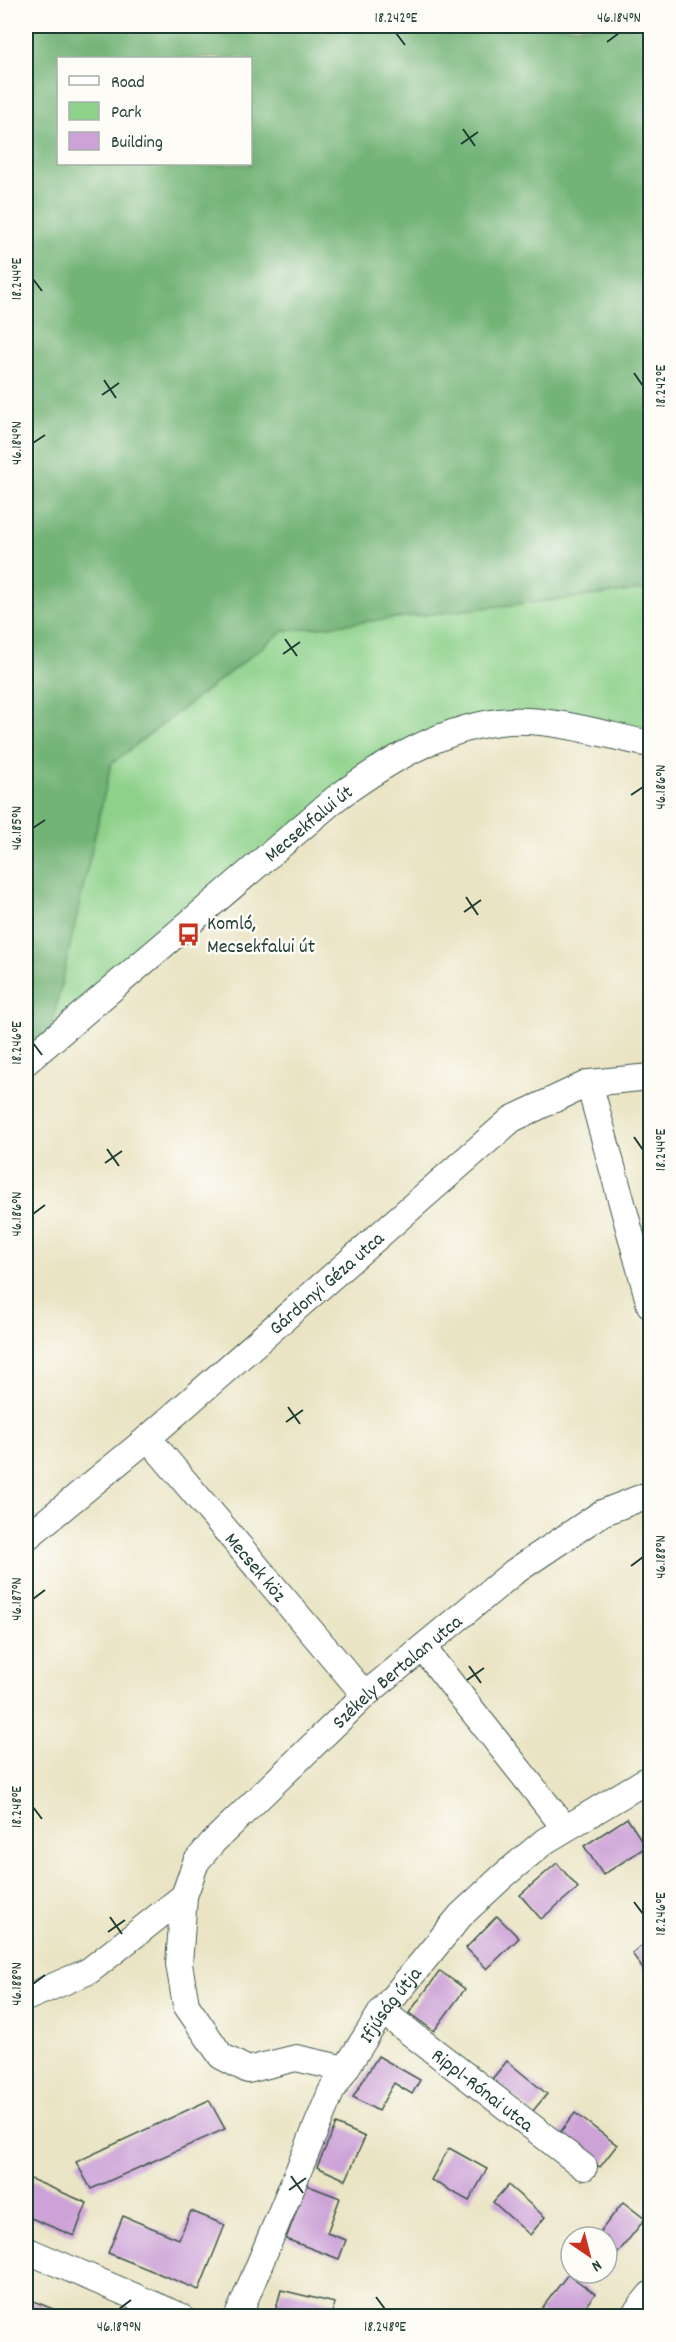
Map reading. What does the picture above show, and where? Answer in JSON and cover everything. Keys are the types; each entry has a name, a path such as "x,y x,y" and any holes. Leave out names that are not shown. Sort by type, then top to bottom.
{"street":[{"name":"Mecsekfalui út","path":"26,1062 335,799 382,765 421,746 462,731 509,722 558,726 651,744"},
{"name":"Gárdonyi Géza utca","path":"26,1538 148,1438 512,1119 589,1083 651,1077"},
{"path":"589,1083 651,1305"},
{"name":"Mecsek köz","path":"148,1438 365,1695"},
{"name":"Székely Bertalan utca","path":"345,2069 296,2058 248,2070 221,2056 186,2005 178,1964 184,1896 196,1862 213,1842 365,1695 533,1559 602,1513 651,1494"},
{"path":"423,1648 565,1828"},
{"name":"Ifjúság útja","path":"238,2316 289,2197 313,2130 345,2069 382,2010 461,1915 512,1869 565,1828 651,1778"},
{"path":"26,1998 89,1971 184,1896"},
{"name":"Rippl-Rónai utca","path":"382,2010 584,2168"},
{"path":"26,2250 176,2316"},
{"path":"633,2316 651,2295"}],"green space":[{"path":"26,26 650,26 650,589 283,631 111,764 48,1043 26,1062"},
{"path":"650,589 650,744 558,726 421,746 48,1043 111,764 283,631"}],"building":[{"path":"627,1818 646,1847 603,1875 584,1846"},
{"path":"557,1863 578,1888 541,1919 520,1895"},
{"path":"497,1916 519,1938 487,1969 466,1948"},
{"path":"650,1940 650,1980 632,1953"},
{"path":"440,1971 465,1989 434,2031 409,2013"},
{"path":"378,2056 420,2080 412,2094 394,2083 378,2111 353,2097"},
{"path":"507,2061 547,2094 532,2112 492,2079"},
{"path":"209,2100 225,2129 91,2189 76,2162"},
{"path":"575,2113 617,2145 600,2167 558,2135"},
{"path":"336,2124 365,2137 346,2180 317,2167"},
{"path":"449,2148 487,2169 469,2201 431,2180"},
{"path":"26,2177 87,2203 74,2236 26,2216"},
{"path":"306,2185 340,2198 327,2233 346,2240 339,2259 286,2239"},
{"path":"508,2185 545,2217 530,2235 493,2202"},
{"path":"623,2202 645,2219 619,2252 619,2225 605,2225"},
{"path":"191,2211 225,2225 199,2290 108,2253 123,2216 179,2239"},
{"path":"560,2285 583,2285 595,2294 578,2316 545,2316 539,2312"},
{"path":"281,2290 335,2303 331,2316 274,2316"},
{"path":"26,2298 70,2316 26,2316"}],"place":[{"name":"Komló, Mecsekfalui út","path":"189,934"}]}
